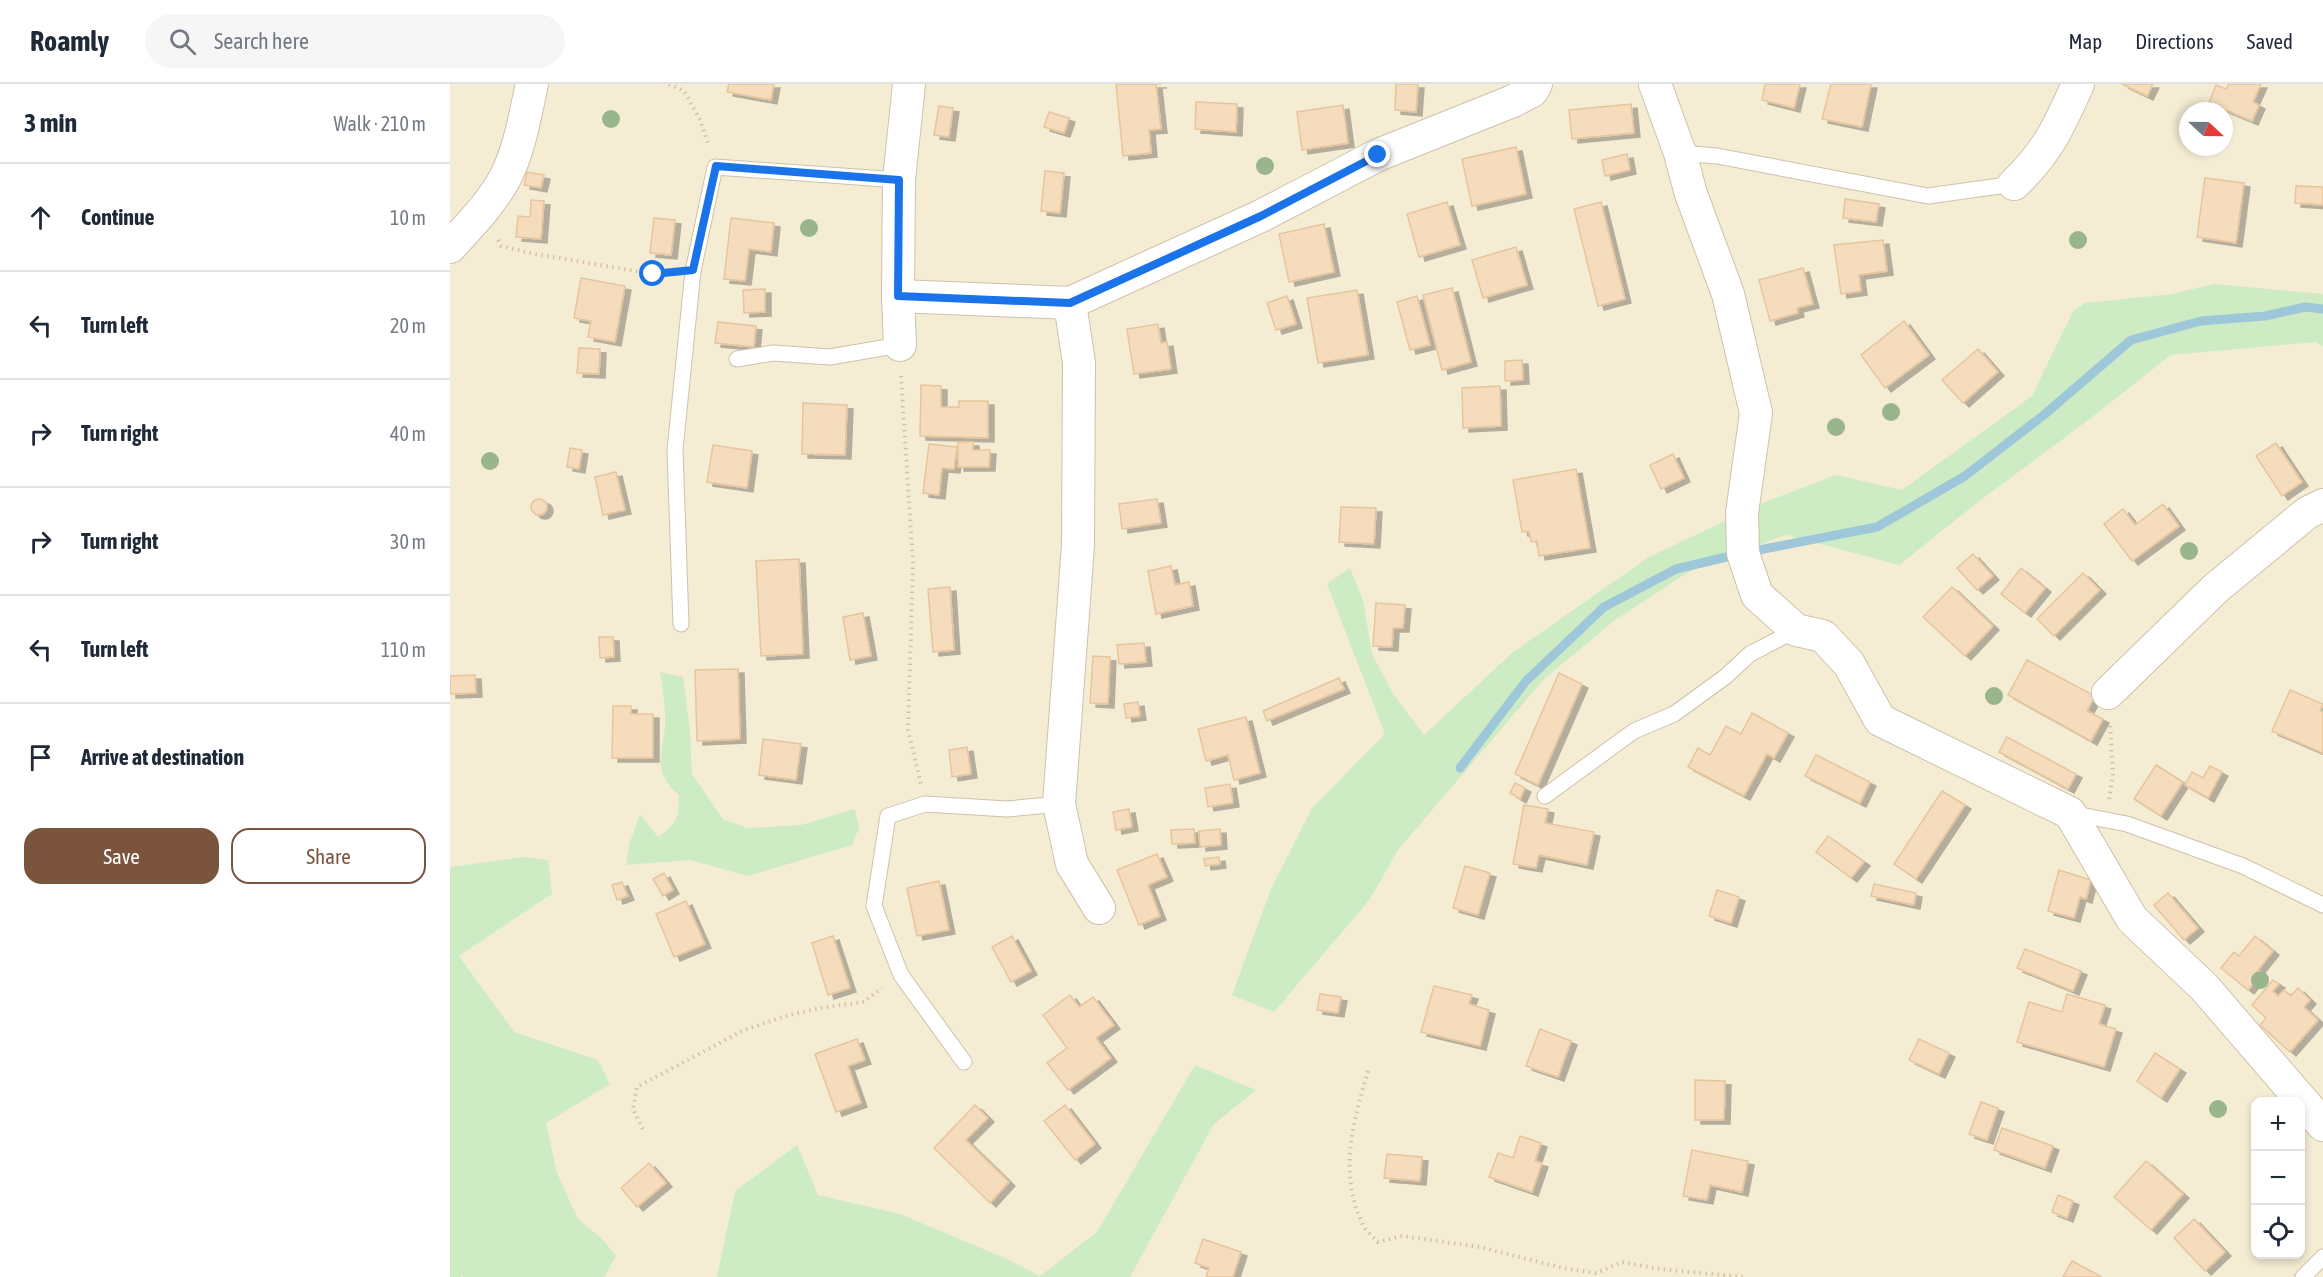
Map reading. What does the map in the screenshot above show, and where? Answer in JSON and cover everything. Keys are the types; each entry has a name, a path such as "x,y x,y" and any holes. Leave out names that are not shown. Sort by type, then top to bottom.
{"street":[{"path":"450,247 482,210 505,178 518,146 532,84"},
{"path":"900,345 899,180 909,84"},
{"path":"898,296 1070,303 1261,216 1378,155 1522,96 1532,91 1536,84"},
{"path":"1655,84 1680,153 1690,194 1728,294 1756,413 1742,513 1743,553 1757,595 1796,630 1823,636 1849,664 1880,720 2070,813 2132,919 2204,987 2323,1125"},
{"path":"2014,184 2036,163 2056,132 2078,84"},
{"path":"1070,303 1079,363 1078,545 1059,804 1072,864 1099,908"},
{"path":"2108,693 2216,588 2307,513 2323,504"}],"lane":[{"path":"1680,153 1717,156 1928,196 2014,184"},
{"path":"681,624 675,450 693,270 716,166 899,180"},
{"path":"737,359 773,353 830,357 900,345"},
{"path":"1545,796 1634,731 1674,714 1725,677 1750,654 1796,630"},
{"path":"964,1062 901,975 874,906 888,816 926,804 1007,809 1059,804"},
{"path":"2070,813 2127,824 2244,866 2323,905"},
{"path":"2303,1277 2323,1257"}],"path":[{"path":"669,84 684,91 700,120 716,166"},
{"path":"482,210 501,246 653,274 693,270"},
{"path":"900,345 902,417 913,563 908,730 926,804"},
{"path":"2105,820 2113,774 2108,693"},
{"path":"643,1129 633,1109 637,1087 744,1030 789,1015 864,1002 882,988 885,968 901,975"},
{"path":"1368,1071 1356,1111 1348,1163 1354,1199 1363,1226 1378,1242 1402,1236 1480,1247 1595,1275 1622,1262 1660,1269 1743,1277"}],"shaded area":[{"path":"450,84 2323,84 2323,1277 450,1277"}],"green space":[{"path":"2214,284 2323,294 2323,346 2316,342 2171,355 1899,565 1786,535 1696,567 1615,620 1544,679 1398,850 1370,899 1274,1012 1232,995 1271,889 1312,808 1385,734 1327,584 1350,568 1363,600 1372,654 1394,695 1424,735 1512,653 1649,557 1765,502 1836,475 1902,490 2032,396 2073,311 2085,303 2172,294"},
{"path":"660,672 683,677 690,730 692,774 723,819 747,828 801,825 855,809 859,828 852,845 748,876 690,860 626,865 630,842 640,814 658,837 676,820 678,809 679,795 669,785 661,767 665,715"},
{"path":"524,857 548,860 552,894 459,956 514,1032 598,1060 610,1084 546,1123 557,1173 578,1219 604,1241 616,1256 604,1277 463,1277 462,1274 461,1277 450,1277 450,867"},
{"path":"1195,1065 1256,1090 1214,1124 1130,1277 717,1277 735,1191 797,1145 818,1195 900,1214 1007,1259 1040,1276 1097,1232"}],"building":[{"path":"729,84 774,84 771,100 727,92"},
{"path":"1116,84 1156,84 1161,129 1149,130 1151,153 1123,156"},
{"path":"1396,84 1418,84 1416,112 1395,110"},
{"path":"1765,84 1800,84 1794,108 1762,100"},
{"path":"1831,84 1871,84 1862,127 1822,119"},
{"path":"2122,84 2153,84 2147,96"},
{"path":"2229,84 2261,84 2253,102 2259,105 2252,121 2233,113 2233,102 2209,102 2216,85 2226,89"},
{"path":"1196,102 1237,104 1236,132 1195,129"},
{"path":"1631,104 1634,133 1572,139 1569,110"},
{"path":"1343,105 1348,143 1302,150 1297,112"},
{"path":"939,106 953,108 949,137 934,135"},
{"path":"1049,112 1069,118 1064,133 1044,127"},
{"path":"1516,147 1526,194 1472,206 1462,159"},
{"path":"1627,154 1630,170 1605,176 1602,160"},
{"path":"1045,171 1064,173 1060,213 1041,211"},
{"path":"527,172 544,175 541,188 524,185"},
{"path":"2205,178 2244,183 2236,243 2197,237"},
{"path":"2296,186 2323,187 2323,205 2295,203"},
{"path":"1845,199 1879,204 1876,222 1843,218"},
{"path":"531,200 544,201 541,239 516,237 518,216 530,217"},
{"path":"1447,202 1460,245 1419,257 1407,214"},
{"path":"1601,202 1625,299 1598,306 1574,209"},
{"path":"654,218 675,220 671,255 650,253"},
{"path":"731,218 774,223 771,252 749,249 745,281 724,279"},
{"path":"1324,224 1334,272 1289,282 1279,234"},
{"path":"1883,240 1887,271 1859,275 1861,291 1841,294 1834,245"},
{"path":"1516,247 1527,285 1483,298 1472,260"},
{"path":"1803,268 1813,304 1797,308 1798,313 1770,321 1759,280"},
{"path":"581,278 625,286 615,342 588,337 591,321 574,318"},
{"path":"1452,288 1471,362 1442,370 1423,295"},
{"path":"765,289 765,312 744,313 743,290"},
{"path":"1357,290 1368,355 1318,363 1307,298"},
{"path":"1287,296 1296,324 1276,330 1267,303"},
{"path":"1417,296 1430,345 1410,350 1397,302"},
{"path":"1904,321 1929,355 1885,388 1861,355"},
{"path":"718,322 756,326 754,347 715,343"},
{"path":"1158,324 1161,343 1167,342 1171,369 1134,374 1127,329"},
{"path":"579,348 600,349 599,374 577,373"},
{"path":"1978,349 1998,372 1963,403 1942,380"},
{"path":"1522,360 1523,380 1505,381 1505,361"},
{"path":"921,385 941,386 941,407 959,407 959,401 988,401 988,438 920,436"},
{"path":"1500,386 1501,426 1463,428 1462,388"},
{"path":"803,403 847,405 845,455 802,454"},
{"path":"958,442 973,442 973,450 990,450 989,467 958,467"},
{"path":"2276,443 2302,482 2282,496 2256,456"},
{"path":"929,444 957,447 954,469 942,468 939,495 923,493"},
{"path":"713,445 752,451 747,488 707,482"},
{"path":"570,448 582,450 579,469 567,467"},
{"path":"1673,454 1684,478 1661,489 1650,465"},
{"path":"1576,469 1590,548 1539,556 1537,541 1531,542 1529,531 1522,532 1513,480"},
{"path":"616,472 625,510 603,515 595,477"},
{"path":"539,499 547,507 539,515 531,507"},
{"path":"1157,499 1161,523 1122,529 1119,504"},
{"path":"2163,504 2179,526 2132,561 2104,524 2123,509 2135,525"},
{"path":"1341,507 1376,508 1374,544 1339,542"},
{"path":"1973,554 1993,576 1977,590 1957,568"},
{"path":"799,559 803,654 761,656 756,561"},
{"path":"1171,566 1175,585 1189,582 1193,606 1156,614 1148,571"},
{"path":"2021,568 2045,588 2025,613 2001,594"},
{"path":"2083,573 2100,590 2054,636 2037,619"},
{"path":"950,587 954,650 933,652 928,589"},
{"path":"1952,587 1993,626 1965,656 1923,617"},
{"path":"1376,603 1405,605 1403,628 1393,628 1392,647 1373,646"},
{"path":"863,613 871,656 850,660 843,617"},
{"path":"599,637 613,637 614,657 600,658"},
{"path":"1144,643 1146,662 1119,664 1117,645"},
{"path":"1093,656 1110,657 1108,704 1090,703"},
{"path":"2027,660 2095,696 2087,711 2103,719 2091,741 2008,695"},
{"path":"738,669 740,739 697,741 695,670"},
{"path":"1559,673 1582,684 1538,785 1515,774"},
{"path":"475,675 476,693 450,694 450,676"},
{"path":"1339,678 1344,689 1267,721 1263,711"},
{"path":"2290,690 2323,704 2320,711 2323,712 2323,753 2272,731"},
{"path":"1138,702 1140,716 1126,718 1124,704"},
{"path":"613,706 631,706 631,714 653,714 653,758 612,758"},
{"path":"1752,713 1788,733 1774,758 1767,754 1744,796 1688,767 1698,748 1710,755 1726,726 1741,734"},
{"path":"1246,717 1260,773 1234,780 1228,755 1206,761 1198,729"},
{"path":"2007,737 2076,774 2068,789 1999,752"},
{"path":"763,739 801,744 796,780 759,775"},
{"path":"967,747 971,774 952,777 949,750"},
{"path":"1816,755 1870,782 1860,803 1805,776"},
{"path":"2156,765 2183,782 2161,816 2134,799"},
{"path":"2210,766 2222,772 2208,798 2185,785 2192,772 2203,778"},
{"path":"1515,783 1525,788 1520,799 1510,793"},
{"path":"1230,784 1233,803 1208,807 1205,788"},
{"path":"1942,791 1965,805 1916,879 1894,864"},
{"path":"1524,805 1548,809 1545,823 1594,832 1587,865 1539,855 1536,868 1513,864"},
{"path":"1129,809 1132,827 1116,830 1113,812"},
{"path":"1194,829 1195,843 1172,844 1171,830"},
{"path":"1220,829 1221,845 1200,847 1199,831"},
{"path":"1828,836 1864,862 1851,878 1816,852"},
{"path":"1157,854 1167,877 1148,885 1160,916 1139,925 1117,870"},
{"path":"1219,857 1220,864 1205,866 1204,859"},
{"path":"1465,866 1490,873 1478,915 1453,908"},
{"path":"2059,870 2091,880 2086,899 2080,897 2074,918 2048,911"},
{"path":"664,873 673,890 663,896 653,879"},
{"path":"939,881 949,930 917,936 907,888"},
{"path":"622,882 628,896 617,900 612,885"},
{"path":"1874,884 1916,893 1914,905 1871,896"},
{"path":"1717,890 1739,897 1731,923 1709,916"},
{"path":"2168,893 2198,928 2184,940 2154,905"},
{"path":"686,901 705,944 674,957 656,914"},
{"path":"833,936 850,988 828,995 812,943"},
{"path":"1012,936 1031,971 1011,982 992,947"},
{"path":"2255,936 2273,951 2258,970 2262,973 2248,990 2221,968 2234,952 2239,956"},
{"path":"2025,949 2081,971 2073,991 2017,968"},
{"path":"2273,980 2279,984 2273,991 2278,996 2284,990 2291,996 2298,988 2310,1000 2304,1007 2318,1020 2290,1052 2260,1025 2266,1018 2252,1005"},
{"path":"1434,986 1472,995 1469,1004 1489,1010 1480,1046 1421,1032"},
{"path":"1320,994 1341,997 1338,1013 1317,1010"},
{"path":"2067,994 2105,1005 2099,1024 2116,1029 2104,1067 2017,1042 2029,1002 2062,1012"},
{"path":"1070,995 1079,1007 1093,997 1114,1025 1096,1038 1111,1058 1068,1090 1047,1063 1067,1048 1043,1015"},
{"path":"1540,1029 1571,1041 1558,1077 1526,1066"},
{"path":"857,1039 865,1060 848,1066 861,1103 836,1112 815,1054"},
{"path":"1919,1039 1949,1053 1939,1074 1909,1060"},
{"path":"2155,1053 2180,1069 2161,1098 2137,1081"},
{"path":"1695,1080 1725,1081 1724,1120 1695,1120"},
{"path":"1981,1102 1998,1108 1987,1140 1969,1134"},
{"path":"975,1105 988,1118 966,1140 1009,1182 990,1203 934,1148"},
{"path":"1065,1105 1095,1144 1075,1160 1044,1121"},
{"path":"2002,1128 2053,1146 2045,1168 1994,1150"},
{"path":"1520,1136 1541,1143 1535,1161 1542,1163 1532,1192 1489,1177 1498,1153 1513,1158"},
{"path":"1692,1150 1748,1161 1742,1192 1710,1185 1707,1200 1683,1196"},
{"path":"1387,1154 1422,1157 1420,1181 1384,1178"},
{"path":"2146,1161 2183,1194 2151,1230 2114,1197"},
{"path":"649,1163 666,1183 637,1207 621,1188"},
{"path":"2058,1195 2073,1201 2067,1218 2052,1212"},
{"path":"2194,1219 2225,1252 2205,1271 2174,1238"},
{"path":"1203,1239 1241,1252 1233,1277 1206,1277 1209,1268 1195,1263"},
{"path":"2072,1261 2100,1276 2100,1277 2063,1277"}],"waterway":[{"path":"1460,768 1526,681 1604,607 1676,569 1743,553 1877,527 1965,476 2045,414 2131,340 2201,321 2265,316 2305,307 2323,309"}],"route":[{"path":"653,274 693,270 716,166 899,180 898,296 1070,303 1261,216 1378,155"}]}
